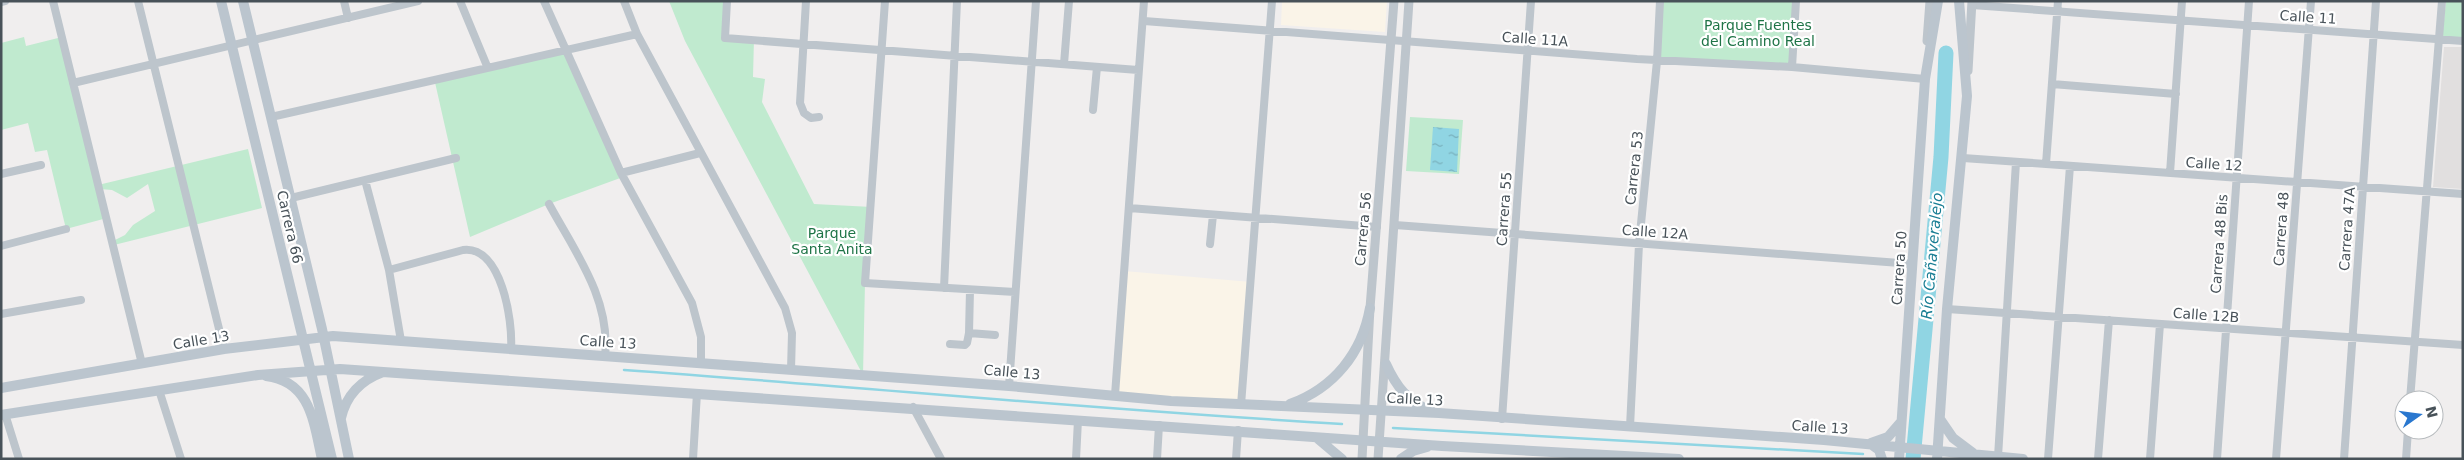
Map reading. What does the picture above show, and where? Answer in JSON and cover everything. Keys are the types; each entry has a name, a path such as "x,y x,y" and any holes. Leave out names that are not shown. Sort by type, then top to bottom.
{"main road":[{"name":"Carrera 66","path":"221,1 332,459"},
{"name":"Carrera 66","path":"243,1 324,337 348,459"},
{"name":"Carrera 50","path":"1899,459 1903,448 1902,419 1925,79 1938,1"},
{"path":"1935,454 1940,419 1947,309 1963,158 1967,96 1959,1"},
{"path":"1285,406 1316,392 1340,372 1358,346 1370,308"},
{"name":"Calle 13","path":"1,388 224,349 324,337 701,363 1242,405 1439,413 1869,445 1903,448 1935,454 2023,459"},
{"path":"1386,364 1395,383 1409,398 1426,409 1439,413"},
{"path":"3,415 258,375 331,369 913,407 1556,455 1679,459"},
{"path":"341,424 346,404 354,390 366,380 385,372"},
{"path":"258,375 282,381 296,390 310,406 322,459"},
{"path":"1869,445 1888,437 1902,419"},
{"path":"1940,419 1956,441 1979,455"},
{"path":"1317,437 1342,459"},
{"path":"1869,445 1879,450 1882,459"},
{"path":"1401,459 1419,449 1442,446"}],"street":[{"path":"1,2 5,1"},
{"path":"53,1 142,364"},
{"path":"138,1 224,349"},
{"path":"344,1 348,18"},
{"path":"73,83 418,1"},
{"path":"460,1 487,66"},
{"path":"544,1 564,50 621,173 692,303 701,337 701,363"},
{"path":"624,1 637,34 785,308 792,333 791,370"},
{"path":"727,1 725,38 1138,70"},
{"path":"806,1 800,103 804,113 811,118 819,117"},
{"path":"884,1 866,283 1016,292"},
{"path":"944,288 953,55 957,1"},
{"path":"1009,386 1036,1"},
{"path":"1064,64 1069,1"},
{"path":"1115,395 1144,1"},
{"path":"1242,405 1272,1"},
{"name":"Carrera 56","path":"1362,459 1370,308 1394,1"},
{"path":"1378,459 1386,364 1409,1"},
{"name":"Carrera 55","path":"1502,419 1531,1"},
{"name":"Carrera 53","path":"1630,427 1639,244 1657,61 1660,1"},
{"path":"1792,67 1796,1"},
{"name":"Carrera 50","path":"1925,79 1930,1"},
{"path":"2046,164 2058,1"},
{"path":"2170,173 2182,1"},
{"name":"Carrera 48 Bis","path":"2217,459 2248,1"},
{"name":"Carrera 48","path":"2276,459 2311,1"},
{"name":"Carrera 47A","path":"2344,459 2376,1"},
{"path":"2411,390 2442,1"},
{"path":"1967,96 1972,3"},
{"name":"Calle 11","path":"1972,3 2463,41"},
{"name":"Calle 11A","path":"1144,21 1657,61 1792,67 1925,79"},
{"path":"271,117 487,66 637,34"},
{"path":"1093,110 1097,67"},
{"path":"2052,84 2176,94"},
{"path":"621,173 700,153"},
{"path":"291,198 456,158"},
{"name":"Calle 12","path":"1963,158 2463,194"},
{"path":"1998,457 2016,162"},
{"path":"1,174 40,165"},
{"path":"2048,459 2070,166"},
{"path":"365,180 388,270 402,341"},
{"path":"549,204 598,297 606,331 605,356"},
{"path":"1128,208 1377,227"},
{"path":"1210,244 1213,215"},
{"name":"Calle 12A","path":"1395,226 1913,264"},
{"path":"1,246 66,228"},
{"path":"388,270 463,250 473,249 482,254 498,279 509,308 512,328 511,349"},
{"path":"950,344 965,345 967,343 970,290"},
{"path":"1,314 81,300"},
{"name":"Calle 12B","path":"1947,309 2463,345"},
{"path":"2098,459 2109,320"},
{"path":"2150,459 2160,324"},
{"path":"969,333 995,335"},
{"path":"159,390 181,459"},
{"path":"693,459 697,393"},
{"path":"913,407 941,459"},
{"path":"3,415 19,459"},
{"path":"1076,459 1078,420"},
{"path":"1157,459 1159,425"},
{"path":"1236,459 1238,430"},
{"path":"2406,459 2407,440"}],"shaded area":[{"path":"1282,1 1387,1 1385,32 1281,25"},
{"path":"2444,47 2463,47 2463,189 2433,187"},
{"path":"1124,271 1251,282 1241,405 1115,395"}],"green space":[{"name":"Parque Santa Anita","path":"669,1 727,1 725,38 754,39 753,77 765,79 762,102 814,204 872,207 865,283 863,375 685,41"},
{"name":"Parque Fuentes del Camino Real","path":"1660,1 1796,1 1792,67 1657,61"},
{"path":"2446,1 2463,1 2463,40 2442,39"},
{"path":"24,37 26,46 62,37 98,185 248,149 262,208 114,245 113,241 125,235 133,225 155,211 148,184 127,198 112,190 100,189 107,218 66,229 47,150 35,152 28,123 1,130 1,43"},
{"path":"564,49 623,177 549,204 470,237 434,78"},
{"path":"1410,117 1463,120 1459,174 1406,171"}],"water":[{"path":"1433,127 1459,129 1457,172 1430,170"}],"waterway":[{"name":"Río Cañaveralejo","path":"1913,459 1941,157 1946,53"},
{"path":"624,370 1162,412 1342,424"},
{"path":"1393,428 1863,454"}]}
